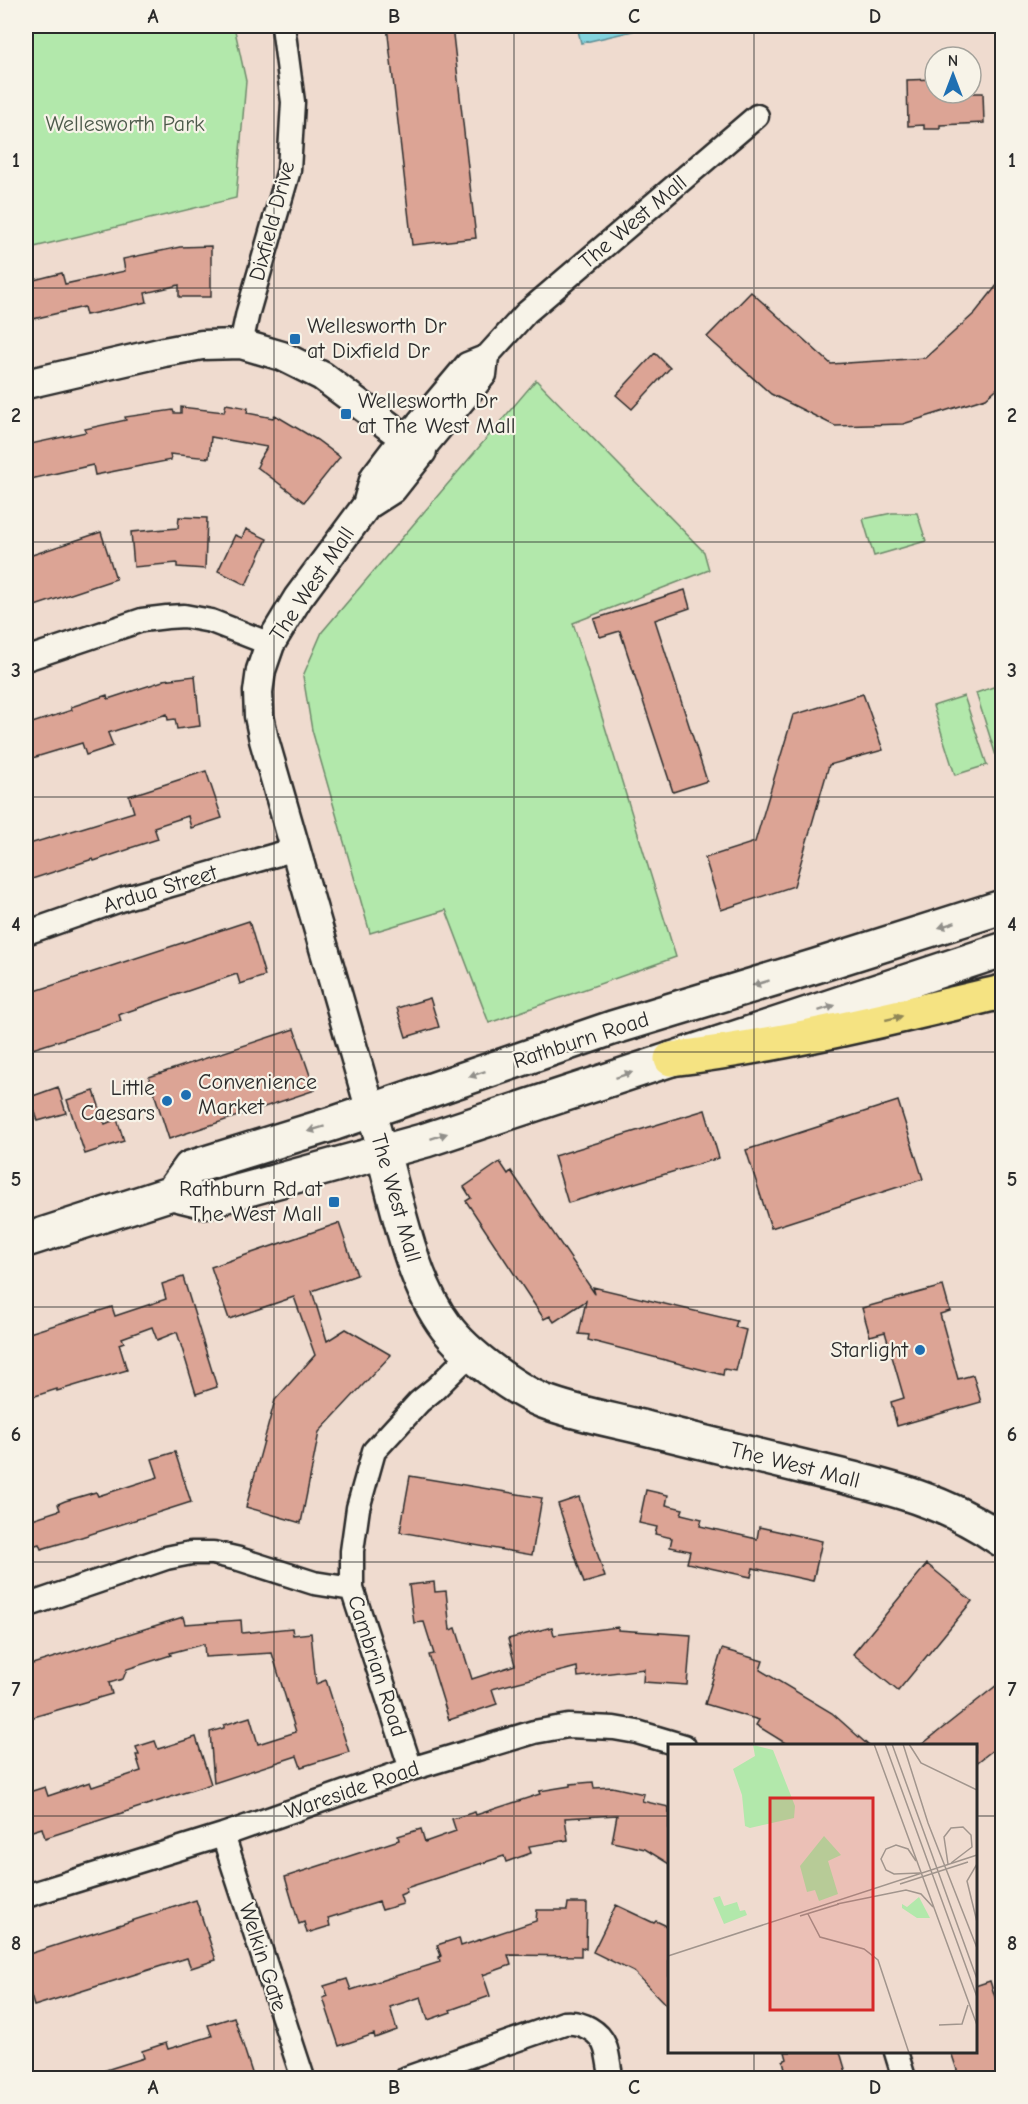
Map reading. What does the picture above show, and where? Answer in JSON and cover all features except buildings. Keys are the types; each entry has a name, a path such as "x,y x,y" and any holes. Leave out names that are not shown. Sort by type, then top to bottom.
{"highway":[{"path":"671,1059 728,1052 825,1034 1002,992"}],"main road":[{"name":"Rathburn Road","path":"1002,907 612,1028 371,1111 190,1168 172,1193 205,1201 383,1153 1002,950"},
{"name":"The West Mall","path":"383,1153 420,1281 432,1306 447,1329 471,1353 503,1377 542,1400 603,1418 915,1495 964,1516 1002,1540"},
{"path":"26,1240 172,1193"}],"street":[{"name":"Dixfield Drive","path":"241,344 248,312 290,170 293,102 283,26"},
{"name":"The West Mall","path":"383,1153 264,740 258,692 261,670 270,644 298,598 367,505 392,489 413,445 484,375 487,356 526,313 757,116"},
{"path":"26,384 164,352 202,345 241,344 282,356 322,376 413,445"},
{"path":"26,658 142,620 167,616 211,621 270,644"},
{"name":"Ardua Street","path":"26,933 126,897 296,849"},
{"name":"Cambrian Road","path":"411,1769 352,1589 352,1551 358,1508 374,1451 419,1402 471,1353"},
{"path":"26,1606 166,1558 190,1553 213,1553 232,1557 321,1585 352,1589"},
{"name":"Wareside Road","path":"26,1896 223,1835 411,1769 534,1731 568,1726 591,1726 637,1732 677,1744"},
{"name":"Welkin Gate","path":"223,1835 303,2079"},
{"path":"408,2079 564,2023 574,2022 589,2028 602,2040 606,2048 612,2079"},
{"path":"896,2053 904,2079"}],"green space":[{"name":"Wellesworth Park","path":"26,26 234,26 246,81 236,198 26,249"},
{"path":"536,380 704,552 709,570 573,623 676,957 489,1023 446,910 370,933 312,730 303,676 322,632"},
{"path":"892,513 917,513 926,541 874,556 863,519"},
{"path":"1002,684 1002,761 998,762 976,693"},
{"path":"964,696 987,765 955,775 933,706"}],"water":[{"path":"577,26 632,26 633,31 581,43"}],"place":[{"name":"Wellesworth Dr at Dixfield Dr","path":"295,339"},
{"name":"Wellesworth Dr at The West Mall","path":"346,414"},
{"name":"Convenience Market","path":"186,1095"},
{"name":"Little Caesars","path":"167,1101"},
{"name":"Rathburn Rd at The West Mall","path":"334,1202"},
{"name":"Starlight","path":"920,1350"}]}
